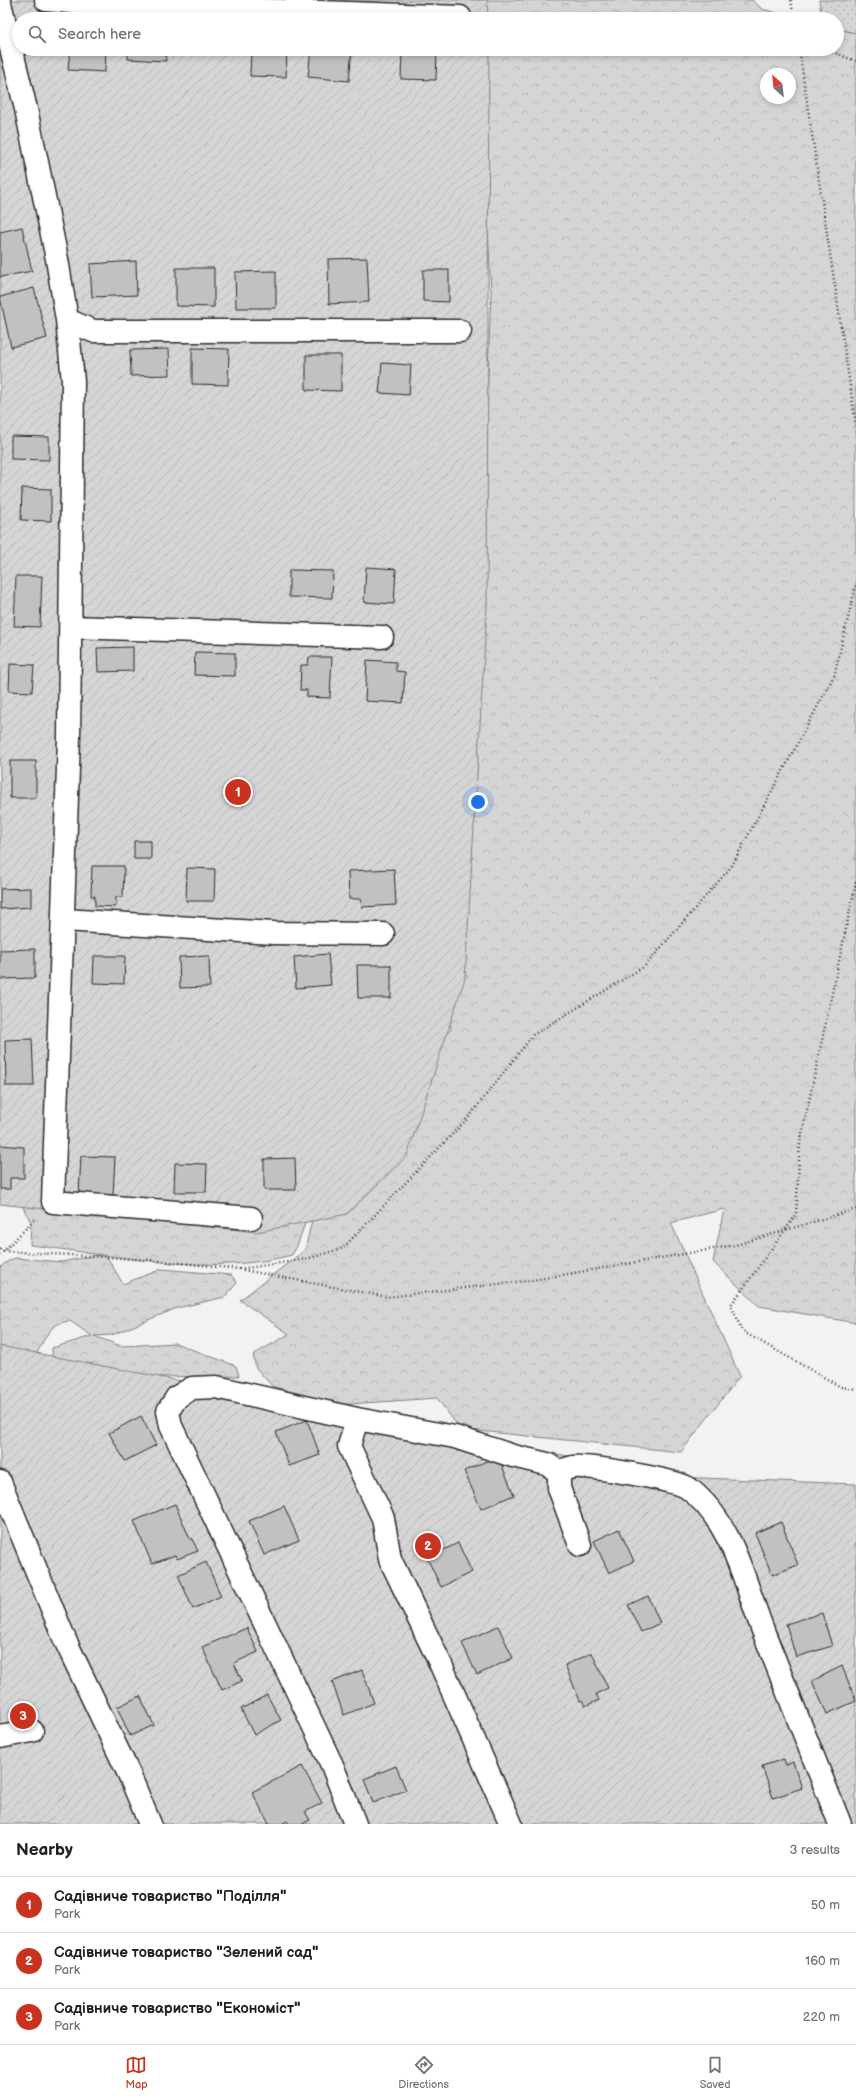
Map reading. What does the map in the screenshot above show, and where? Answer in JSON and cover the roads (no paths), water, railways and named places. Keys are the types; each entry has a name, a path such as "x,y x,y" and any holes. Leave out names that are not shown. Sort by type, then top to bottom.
{"street":[{"path":"46,0 94,4 319,12"},
{"path":"0,3 12,52"},
{"path":"13,56 26,110 57,259 67,320 73,381 71,626 64,920 53,1202 251,1218"},
{"path":"67,320 93,331 460,330"},
{"path":"71,626 382,637"},
{"path":"64,920 274,933 383,934"},
{"path":"355,1824 332,1765 171,1426 168,1411 176,1397 192,1388 216,1387 357,1419 456,1437 513,1456 547,1464 559,1472"},
{"path":"357,1419 349,1446 382,1518 390,1559 441,1665 511,1824"},
{"path":"559,1472 573,1467 603,1469 645,1476 687,1487 710,1510 723,1529 739,1562 763,1632 840,1824"},
{"path":"559,1472 559,1488 580,1545"},
{"path":"0,1482 65,1640 129,1774 150,1824"},
{"path":"0,1737 32,1731"}],"place":[{"name":"Садівниче товариство \"Поділля\"","path":"238,792"},
{"name":"Садівниче товариство \"Зелений сад\"","path":"428,1546"},
{"name":"Садівниче товариство \"Економіст\"","path":"23,1716"}]}
